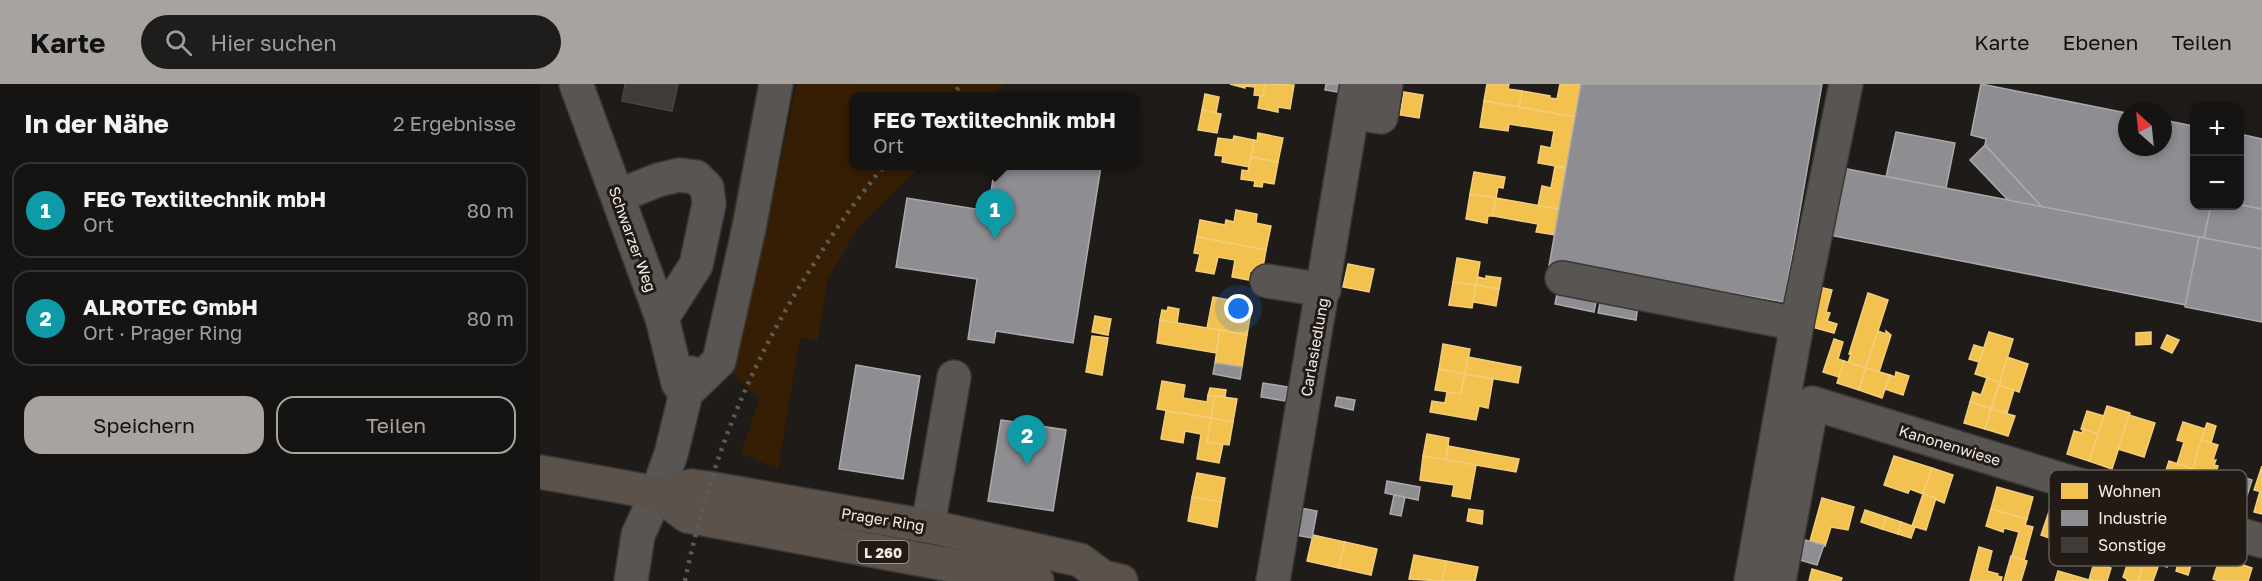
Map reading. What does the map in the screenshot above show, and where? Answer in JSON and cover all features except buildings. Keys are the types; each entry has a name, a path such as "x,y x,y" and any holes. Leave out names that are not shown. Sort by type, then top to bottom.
{"main road":[{"name":"Prager Ring","path":"540,472 657,493 692,486 708,488 928,526 1080,560 1105,580"},
{"name":"Prager Ring","path":"657,493 687,516 1037,581"}],"street":[{"name":"Schwarzer Weg","path":"576,84 662,318 678,383 685,394"},
{"path":"685,394 719,361 749,228 776,84"},
{"name":"Carlasiedlung","path":"1273,581 1355,98 1381,117 1386,84"},
{"path":"1751,581 1797,324 1846,84"},
{"path":"618,196 658,180 679,175 696,177 707,188 709,204 696,266 662,318"},
{"path":"1562,278 1797,324"},
{"path":"1267,280 1324,290"},
{"path":"631,581 638,535 657,493 672,448 696,355"},
{"path":"928,526 954,377"},
{"name":"Kanonenwiese","path":"1779,581 1812,403 2049,476"},
{"name":"Kanonenwiese","path":"2247,536 2262,541"}],"shaded area":[{"path":"757,84 759,84 765,232 797,84 1005,84 996,92 849,92 849,170 917,170 860,225 828,278 818,341 800,337 778,469 741,453 759,399 732,373 747,285 763,237 729,229"}],"railway":[{"path":"954,92 963,84"},
{"path":"685,581 706,496 735,415 752,376 792,300 823,249 881,170"}],"place":[{"name":"FEG Textiltechnik mbH","path":"995,239"},
{"name":"ALROTEC GmbH","path":"1027,465"}]}
